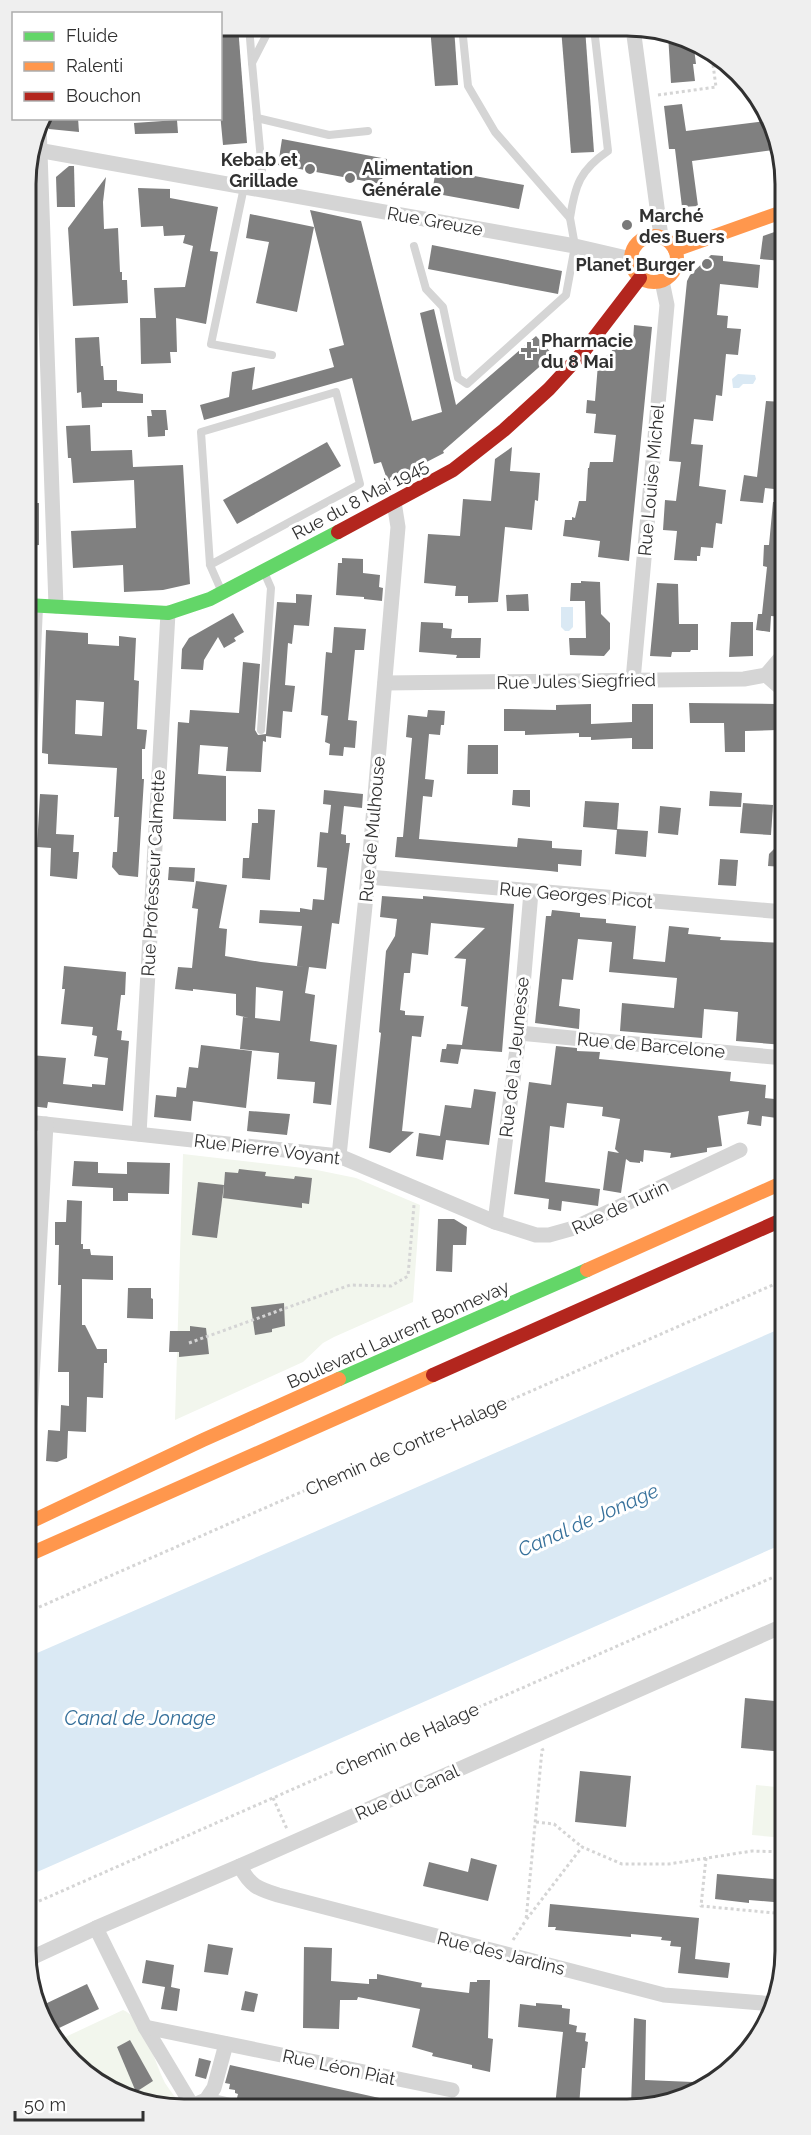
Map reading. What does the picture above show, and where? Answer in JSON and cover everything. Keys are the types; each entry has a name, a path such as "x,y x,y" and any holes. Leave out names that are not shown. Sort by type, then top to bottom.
{"main road":[{"path":"675,250 775,215"},
{"path":"647,237 661,237 667,240 675,250 677,257 673,271 662,281 655,282 640,278 634,269 631,259 636,245 647,237"},
{"name":"Rue du 8 Mai 1945","path":"36,605 168,613 223,593 394,502 453,470 519,417 584,351 640,278"},
{"name":"Boulevard Laurent Bonnevay","path":"36,1519 203,1440 775,1186"},
{"path":"36,1551 775,1223"}],"street":[{"path":"634,36 661,237"},
{"name":"Rue Greuze","path":"40,151 575,246 631,259"},
{"path":"37,167 57,606"},
{"name":"Rue Louise Michel","path":"633,680 667,304 662,281"},
{"name":"Rue de Mulhouse","path":"339,1156 368,878 385,683 398,527 394,502"},
{"name":"Rue Professeur Calmette","path":"139,1134 168,613"},
{"path":"775,664 766,675 775,683"},
{"name":"Rue Jules Siegfried","path":"385,683 744,679 766,675"},
{"name":"Rue Georges Picot","path":"368,878 775,911"},
{"name":"Rue de la Jeunesse","path":"495,1221 519,1033 531,892"},
{"name":"Rue de Barcelone","path":"519,1033 775,1057"},
{"name":"Rue Pierre Voyant","path":"36,1123 339,1156 495,1221"},
{"path":"36,1307 46,1124"},
{"name":"Rue de Turin","path":"495,1221 536,1235 564,1233 740,1150"},
{"name":"Rue du Canal","path":"36,1956 775,1629"},
{"name":"Rue des Jardins","path":"240,1866 247,1879 259,1889 511,1956 664,1995 766,2003"},
{"path":"96,1928 145,2027 194,2099"},
{"name":"Rue Léon Piat","path":"145,2027 452,2090"},
{"path":"202,2099 214,2088 226,2044"}],"lane":[{"path":"250,36 262,171 252,188 211,344 272,355"},
{"path":"252,63 266,36"},
{"path":"463,36 468,86 495,132 570,218"},
{"path":"414,246 426,290 443,307 458,378 467,384 566,295 575,246 570,218 573,196 581,176 592,162 608,151 595,36"},
{"path":"257,118 328,135 368,131"},
{"path":"210,565 360,483 336,392 201,432 210,565 223,593"},
{"path":"261,730 271,588 263,571"}],"path":[{"path":"642,96 716,87 713,64"},
{"path":"189,1342 350,1285 391,1286 408,1276 416,1188"},
{"name":"Chemin de Contre-Halage","path":"36,1608 775,1284"},
{"name":"Chemin de Halage","path":"36,1902 775,1576"},
{"path":"526,1920 542,1750 553,1746"},
{"path":"273,1798 287,1829"},
{"path":"536,1822 554,1824 582,1847 622,1864 669,1864 752,1851 775,1852"},
{"path":"522,1945 512,1942 582,1847"},
{"path":"706,1858 701,1906 775,1913"}],"shaded area":[{"path":"183,1154 312,1169 356,1178 420,1205 413,1302 323,1343 303,1362 175,1420"},
{"path":"756,1785 775,1787 775,1837 752,1835"},
{"path":"123,2010 137,2022 143,2032 165,2083 176,2099 136,2091 110,2079 79,2056 65,2037"}],"water":[{"path":"738,374 755,375 756,379 753,384 743,384 739,388 733,388 732,379"},
{"path":"561,607 573,607 573,627 569,631 561,627"},
{"name":"Canal de Jonage","path":"775,1331 775,1547 36,1872 36,1654"}],"building":[{"path":"222,36 239,36 247,143 223,145 221,120"},
{"path":"431,36 455,36 458,85 435,86"},
{"path":"562,36 586,36 594,152 571,153"},
{"path":"669,42 694,52 696,64 693,64 695,81 671,83"},
{"path":"682,104 686,131 761,121 771,150 692,161 698,206 682,207 675,149 669,149 664,106"},
{"path":"51,120 78,120 79,132 49,129"},
{"path":"177,120 178,133 135,134 134,123"},
{"path":"282,139 387,159 381,184 278,165"},
{"path":"69,166 74,166 75,207 57,207 56,177"},
{"path":"436,169 524,185 519,209 432,193"},
{"path":"106,177 103,202 104,229 118,228 120,272 122,272 122,280 127,280 128,303 73,306 68,228"},
{"path":"138,188 170,189 170,198 218,207 210,251 218,252 206,324 176,318 177,352 170,352 171,363 141,364 140,318 156,318 154,288 185,287 193,246 183,243 185,235 164,236 163,226 141,227"},
{"path":"310,210 361,221 412,421 442,412 420,313 434,309 456,405 536,336 553,355 443,451 444,453 388,482 381,462 374,464 352,378 204,420 200,405 229,397 232,372 255,367 252,390 334,367 329,349 344,345"},
{"path":"250,214 314,227 297,312 256,303 269,242 246,238"},
{"path":"775,232 775,260 760,259 763,236"},
{"path":"432,245 562,271 558,294 428,269"},
{"path":"711,255 723,256 723,261 760,265 758,288 720,284 717,315 728,316 727,328 741,329 738,355 726,354 722,396 716,395 713,421 694,419 691,444 703,445 699,486 726,490 722,524 716,523 713,548 701,547 697,561 674,560 677,531 663,530 665,500 676,501 681,462 669,461 687,281 690,275"},
{"path":"634,325 652,327 629,561 598,557 600,541 563,536 565,520 575,518 579,501 586,501 590,462 613,462 616,435 594,433 596,414 586,413 587,400 595,401 598,364 622,341 633,343"},
{"path":"99,337 104,380 117,380 117,391 143,394 143,403 102,403 102,407 82,408 81,392 77,393 75,338"},
{"path":"766,401 775,402 775,489 765,488 763,503 740,501 744,475 757,477"},
{"path":"151,410 166,410 168,430 165,430 165,436 148,437 147,416 152,416"},
{"path":"90,425 91,451 132,450 133,467 183,465 190,584 163,590 124,592 123,565 73,568 71,531 136,528 134,480 73,483 71,458 68,458 66,426"},
{"path":"327,442 341,466 237,524 223,500"},
{"path":"512,447 510,471 540,473 538,501 535,500 532,530 505,527 498,602 468,603 468,596 455,596 456,586 424,583 428,534 460,536 463,499 491,501 495,459"},
{"path":"773,502 775,502 775,616 771,616 770,632 756,630 758,614 762,614 767,567 763,566 764,545 769,545"},
{"path":"36,503 39,503 39,545 36,545"},
{"path":"342,558 363,559 363,573 380,575 379,587 383,588 382,601 336,595 338,563 342,563"},
{"path":"581,581 600,582 601,614 610,623 610,649 604,656 570,655 569,638 586,638 585,601 570,601 571,583 581,583"},
{"path":"657,583 678,584 679,624 698,624 698,650 672,652 671,657 650,656"},
{"path":"296,594 312,595 309,626 294,625 292,644 288,643 285,685 295,686 292,712 283,711 281,738 266,736 266,742 263,741 261,772 226,771 228,747 200,745 198,774 226,776 226,821 173,819 178,722 189,723 190,710 239,713 243,662 260,664 255,730 258,735 266,734 277,602 296,603"},
{"path":"528,594 529,611 507,611 506,595"},
{"path":"233,613 244,632 234,638 236,641 224,648 218,637 204,660 203,670 181,669 182,649 189,638"},
{"path":"421,622 443,623 443,628 452,629 451,638 481,638 480,658 456,658 457,655 419,652"},
{"path":"731,622 753,622 753,656 729,657"},
{"path":"334,627 366,629 364,650 355,650 348,720 357,721 355,748 344,747 343,756 329,755 330,744 325,742 328,716 321,715 326,652 332,653"},
{"path":"46,630 88,633 88,644 119,646 119,636 136,638 134,680 139,681 137,729 147,730 145,749 142,749 142,779 144,779 138,877 119,875 112,867 113,852 117,852 119,817 114,817 117,768 48,764 48,754 42,753","holes":["76,700 104,702 102,736 75,734"]},
{"path":"689,703 775,704 775,730 745,731 745,752 725,752 724,723 690,723"},
{"path":"591,704 591,724 632,722 632,704 653,704 653,749 632,749 632,738 591,740 591,737 579,737 579,733 525,735 525,731 504,731 504,709 556,710 556,705"},
{"path":"428,710 445,711 444,725 441,725 440,735 429,734 425,779 434,780 432,797 423,796 419,839 517,847 518,838 552,841 552,848 582,850 581,866 558,864 558,872 395,857 397,837 403,837 412,738 406,737 408,715 427,717"},
{"path":"468,745 498,745 498,774 467,774"},
{"path":"324,790 363,794 362,808 344,806 341,834 346,835 346,843 350,843 339,924 332,923 326,969 309,967 305,993 315,995 310,1041 337,1045 331,1105 313,1103 315,1082 277,1079 279,1053 240,1049 243,1017 249,1018 236,1015 236,994 175,989 178,967 192,968 198,909 192,908 196,881 227,885 219,928 227,929 225,956 261,962 305,967 297,966 302,926 259,923 260,910 300,912 300,908 312,910 313,899 324,900 327,868 317,867 320,832 328,833 331,805 323,804","holes":["256,987 283,991 280,1021 255,1018"]},
{"path":"513,790 530,790 530,807 512,805"},
{"path":"710,791 742,793 741,807 709,806"},
{"path":"40,794 58,795 56,834 74,835 73,852 79,852 77,879 50,876 51,848 37,847"},
{"path":"585,801 619,803 617,830 583,827"},
{"path":"743,803 773,805 771,835 740,833"},
{"path":"660,806 681,808 678,835 658,833"},
{"path":"258,809 275,810 270,880 242,878 243,858 249,858 252,823 258,823"},
{"path":"617,829 648,831 646,857 615,854"},
{"path":"775,848 775,866 768,866 769,854"},
{"path":"720,859 738,860 736,886 718,885"},
{"path":"169,867 195,868 194,882 168,880"},
{"path":"382,896 423,899 423,896 514,904 502,1052 461,1049 458,1064 440,1062 442,1049 446,1049 447,1044 462,1045 468,1007 461,1006 466,959 454,958 485,928 431,923 428,955 412,953 410,973 404,973 400,1010 405,1011 405,1015 424,1016 421,1037 412,1036 402,1131 414,1132 390,1153 369,1148 381,1033 379,1032 386,951 395,936 397,919 380,917"},
{"path":"552,910 580,913 580,917 606,919 606,923 636,926 633,959 665,962 669,926 689,928 688,934 721,937 720,940 775,943 775,1044 736,1041 738,1012 704,1009 702,1038 620,1031 622,1003 674,1008 677,978 609,972 612,942 578,939 573,980 562,979 559,1006 580,1009 579,1029 535,1023 546,916 551,916"},
{"path":"64,966 126,972 125,995 121,995 117,1030 122,1031 121,1040 129,1041 123,1111 48,1102 47,1108 36,1107 36,1056 66,1058 63,1084 92,1087 92,1084 105,1085 108,1058 94,1056 97,1036 92,1035 93,1027 61,1024 65,989 62,989"},
{"path":"201,1045 252,1051 246,1108 193,1101 191,1121 154,1117 156,1095 176,1097 177,1087 186,1088 189,1067 198,1068"},
{"path":"556,1046 577,1048 577,1051 600,1052 599,1059 731,1072 730,1081 766,1085 765,1098 775,1099 775,1118 762,1116 761,1126 747,1124 749,1111 718,1116 722,1146 707,1148 707,1152 670,1158 671,1153 644,1150 643,1162 630,1162 626,1159 621,1193 603,1190 608,1151 619,1153 615,1149 620,1119 602,1116 603,1107 567,1103 564,1128 550,1126 545,1182 600,1189 598,1206 562,1201 561,1211 548,1209 549,1199 514,1194 529,1082 551,1085"},
{"path":"474,1089 496,1092 489,1145 446,1140 443,1160 416,1156 419,1133 440,1136 445,1105 471,1108"},
{"path":"249,1111 290,1114 287,1135 247,1131"},
{"path":"74,1161 98,1162 98,1173 127,1174 127,1162 170,1163 169,1194 128,1193 128,1201 113,1201 113,1188 72,1186"},
{"path":"239,1169 266,1172 265,1176 312,1178 309,1204 302,1203 302,1208 223,1198 225,1172 238,1173"},
{"path":"198,1182 224,1185 217,1238 192,1235"},
{"path":"67,1200 82,1201 81,1244 83,1244 83,1249 90,1249 91,1255 113,1256 113,1280 82,1279 82,1325 85,1325 97,1349 107,1349 107,1363 104,1363 103,1398 87,1397 86,1432 68,1431 67,1458 57,1462 46,1461 48,1430 60,1431 61,1405 69,1406 69,1372 58,1372 61,1285 58,1285 59,1245 55,1245 55,1222 66,1222"},
{"path":"438,1219 454,1219 467,1227 466,1245 453,1245 452,1272 436,1271"},
{"path":"128,1288 151,1288 153,1319 127,1318"},
{"path":"284,1303 285,1326 272,1329 272,1332 255,1335 251,1307"},
{"path":"190,1326 206,1328 209,1354 179,1357 179,1352 169,1352 170,1331 190,1331"},
{"path":"745,1698 775,1701 775,1751 741,1748"},
{"path":"580,1771 631,1776 626,1827 575,1822"},
{"path":"471,1858 497,1865 488,1901 423,1886 429,1862 468,1872"},
{"path":"717,1874 775,1879 775,1902 749,1900 749,1903 715,1899"},
{"path":"550,1904 699,1918 695,1959 730,1963 728,1978 678,1973 681,1947 670,1946 671,1941 661,1940 662,1937 631,1934 631,1937 555,1930 556,1927 548,1927"},
{"path":"208,1944 233,1948 228,1975 204,1972"},
{"path":"304,1947 332,1948 331,1981 369,1984 369,1979 377,1979 377,1974 422,1983 421,1987 469,1993 470,1982 490,1980 488,2038 493,2039 490,2072 472,2068 472,2065 432,2056 433,2053 412,2047 420,2009 358,1997 357,2000 340,2000 339,2029 303,2028"},
{"path":"146,1960 174,1965 171,1987 180,1989 177,2011 161,2009 165,1987 142,1983"},
{"path":"87,1984 99,2009 58,2028 46,2004"},
{"path":"245,1991 258,1994 254,2012 241,2010"},
{"path":"536,2003 562,2005 562,2008 570,2009 569,2024 577,2026 576,2032 586,2033 585,2041 588,2042 585,2068 582,2068 580,2099 556,2099 563,2032 518,2027 520,2004 536,2006"},
{"path":"634,2018 646,2020 645,2080 693,2083 656,2096 631,2099"},
{"path":"130,2040 153,2081 136,2091 117,2047"},
{"path":"199,2058 211,2061 206,2079 195,2076"},
{"path":"230,2065 384,2099 238,2099 235,2090 229,2089 230,2084 225,2083"}],"traffic: fast":[{"path":"36,606 168,613 210,599 338,532"},
{"path":"339,1379 587,1270"}],"traffic: slow":[{"path":"675,250 775,214"},
{"path":"654,236 670,243 677,259 670,275 654,282 638,275 631,259 638,243 654,236"},
{"path":"587,1270 775,1186"},
{"path":"36,1551 433,1375"},
{"path":"36,1519 339,1379"}],"traffic: jam":[{"path":"338,532 453,470 504,430 549,389 584,351 640,278"},
{"path":"433,1375 775,1223"}],"place":[{"name":"Kebab et Grillade","path":"310,169"},
{"name":"Alimentation Générale","path":"350,178"},
{"name":"Marché des Buers","path":"627,225"},
{"name":"Planet Burger","path":"707,264"},
{"name":"Pharmacie du 8 Mai","path":"529,350"}]}
